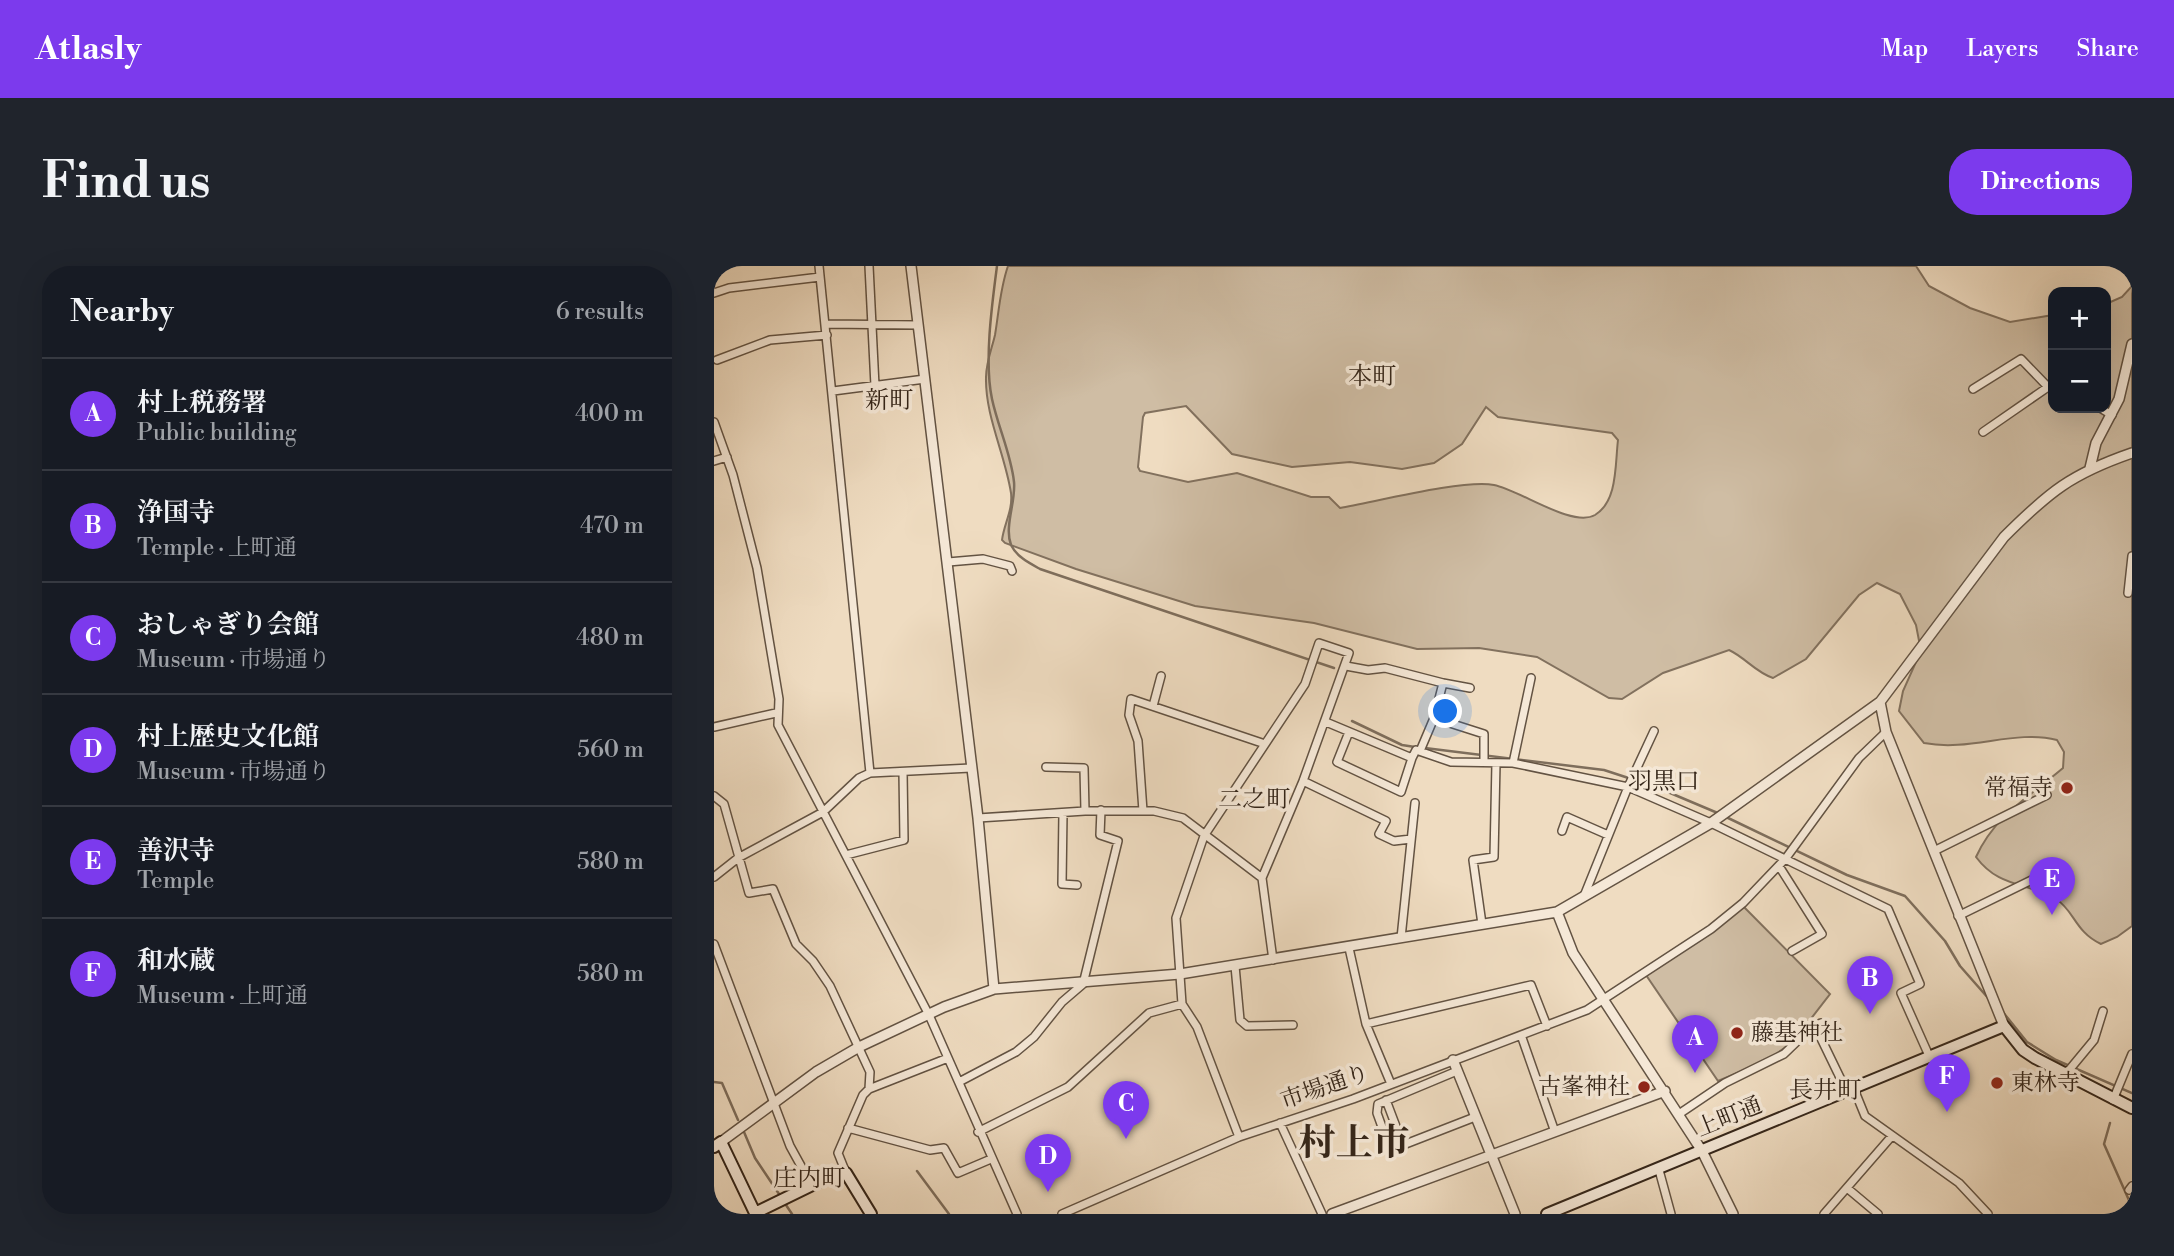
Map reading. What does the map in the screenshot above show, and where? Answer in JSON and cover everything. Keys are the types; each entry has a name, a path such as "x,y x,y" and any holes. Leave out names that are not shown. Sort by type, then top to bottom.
{"main road":[{"name":"上町通","path":"1548,1214 2004,1026"},
{"path":"2004,1026 2023,1050 2065,1075 2132,1108"},
{"path":"718,1144 754,1214 834,1174 846,1173 871,1214"}],"street":[{"path":"819,266 870,773"},
{"path":"869,266 876,386"},
{"path":"911,266 978,818 994,989"},
{"path":"714,293 729,288 820,277"},
{"path":"826,324 872,322 918,325"},
{"path":"717,359 770,340 827,335"},
{"path":"2090,468 2092,455 2112,415 2132,344"},
{"path":"1973,389 2021,359 2048,385"},
{"path":"833,391 925,379"},
{"path":"1983,432 2048,388"},
{"path":"714,422 727,457 758,568 779,699 776,713 778,725 929,1015 978,1132 1017,1214"},
{"path":"718,1144 775,1100 859,1048 929,1015 994,989 1083,984 1180,974 1557,912 1711,823 1880,702 2004,537 2064,482 2090,468 2132,453"},
{"path":"714,461 727,457"},
{"path":"2128,593 2132,556"},
{"path":"948,562 983,559 1010,566 1012,571"},
{"path":"1239,1137 1198,1027 1182,1004 1176,918 1203,836 1305,684 1319,643 1349,653 1326,722 1262,878 1262,894 1273,960"},
{"path":"1346,666 1368,670 1385,668 1470,688"},
{"path":"1153,706 1161,676"},
{"path":"1513,763 1531,678"},
{"path":"1420,751 1434,718 1443,682"},
{"path":"1143,811 1138,741 1129,715 1131,699 1265,744"},
{"path":"1880,702 1886,732 2004,1026"},
{"path":"714,727 776,713"},
{"path":"1434,718 1484,734 1484,762"},
{"path":"1326,722 1412,758"},
{"path":"1584,897 1628,787 1654,731"},
{"path":"1349,732 1337,762 1401,792 1416,750 1451,762 1513,763 1628,787 1786,858 1888,909 1920,984 1901,993 1930,1058"},
{"name":"市場通り","path":"1062,1214 1239,1137 1546,1026 1602,1000 1712,929 1743,903 1786,858 1859,758 1886,732"},
{"path":"1482,924 1473,860 1494,857 1496,763"},
{"path":"1046,767 1084,768 1085,811"},
{"path":"714,877 738,858 823,812 859,778 870,773 971,768"},
{"path":"846,855 904,840 903,772"},
{"path":"1303,781 1386,821 1379,834 1394,841 1411,839"},
{"path":"1934,851 2048,795"},
{"path":"714,796 723,804 750,893 773,889 796,944 813,961 830,986 870,1072 869,1089 838,1153 846,1173"},
{"path":"1401,938 1415,803"},
{"path":"978,818 1101,810 1143,811 1183,818 1203,836 1262,878"},
{"path":"959,1082 1016,1052 1034,1037 1062,1002 1083,984 1118,841 1100,835 1101,810"},
{"path":"1063,813 1062,884 1077,885"},
{"path":"1562,831 1567,817 1608,835"},
{"path":"1779,866 1822,934 1792,951"},
{"path":"1958,916 2048,872"},
{"path":"1557,912 1573,953 1702,1151 1733,1214"},
{"path":"714,944 775,1100 790,1146 812,1186"},
{"path":"1349,948 1366,1024 1391,1084"},
{"path":"1235,966 1240,1020 1247,1026 1293,1025"},
{"path":"1366,1024 1531,985 1546,1026"},
{"path":"978,1132 1068,1087 1149,1013 1182,1004"},
{"path":"2065,1075 2094,1040 2102,1011"},
{"path":"1679,1114 1725,1083 1784,1054 1818,1025 1865,1116 1959,1183 1988,1214"},
{"path":"1521,1035 1555,1132"},
{"path":"2113,1100 2132,1054"},
{"path":"869,1089 948,1058"},
{"path":"1452,1060 1515,1214"},
{"path":"1457,1071 1378,1104 1377,1113 1386,1138 1403,1145 1475,1117"},
{"path":"1332,1214 1665,1091"},
{"path":"1387,1100 1403,1145"},
{"path":"1280,1123 1322,1214"},
{"path":"848,1128 930,1150 944,1148 958,1174 991,1160"},
{"path":"1824,1214 1891,1137"},
{"path":"1659,1170 1671,1214"},
{"path":"1847,1188 1878,1214"}],"shaded area":[{"path":"1008,266 1916,266 1929,286 1970,308 2010,322 2048,316 2048,413 2111,413 2111,302 2122,297 2132,286 2132,926 2101,944 2080,927 2056,899 1994,874 1976,857 2003,818 2063,768 2064,752 2057,740 2041,737 2008,738 1959,745 1924,743 1899,711 1903,691 1921,651 1916,625 1900,594 1877,583 1859,595 1806,659 1773,678 1729,650 1663,673 1622,699 1609,698 1537,657 1479,648 1417,649 1314,623 1195,606 1076,569 1005,543 1002,540 1011,505 1011,493 992,421 986,377","holes":["1186,406 1232,454 1292,467 1350,462 1402,469 1434,463 1462,444 1486,407 1498,417 1612,433 1618,440 1614,481 1608,501 1595,515 1585,518 1560,513 1505,488 1480,484 1441,488 1340,508 1329,497 1311,497 1237,473 1188,482 1140,471 1138,467 1143,417 1145,413"]},
{"path":"1739,902 1830,994 1793,1042 1766,1061 1718,1081 1646,975 1697,941"}],"waterway":[{"path":"997,266 990,333 990,384 1014,482 1009,538 1017,553 1040,569 1334,668"},
{"path":"1352,721 1402,745 1415,747"},
{"path":"1425,748 1604,770 1656,787 1720,814"},
{"path":"1726,817 1847,875 1905,896 1945,941 1960,966 1989,999"},
{"path":"2002,1011 2027,1042 2056,1060 2132,1093"},
{"path":"714,1082 722,1083 738,1120"},
{"path":"2110,1123 2104,1144 2132,1207"},
{"path":"744,1132 755,1158 779,1194"},
{"path":"917,1171 949,1214"},
{"path":"786,1205 792,1214"}],"place":[{"name":"常福寺","path":"2067,788"},
{"name":"善沢寺","path":"2052,915"},
{"name":"浄国寺","path":"1870,1014"},
{"name":"藤基神社","path":"1737,1033"},
{"name":"村上税務署","path":"1695,1073"},
{"name":"東林寺","path":"1997,1083"},
{"name":"古峯神社","path":"1644,1087"},
{"name":"和水蔵","path":"1947,1112"},
{"name":"おしゃぎり会館","path":"1126,1139"},
{"name":"村上歴史文化館","path":"1048,1192"}],"district":[{"name":"本町","path":"1372,377"},
{"name":"新町","path":"889,401"},
{"name":"羽黒口","path":"1664,782"},
{"name":"二之町","path":"1254,800"},
{"name":"長井町","path":"1825,1091"},
{"name":"村上市","path":"1354,1144"},
{"name":"庄内町","path":"809,1179"}]}
